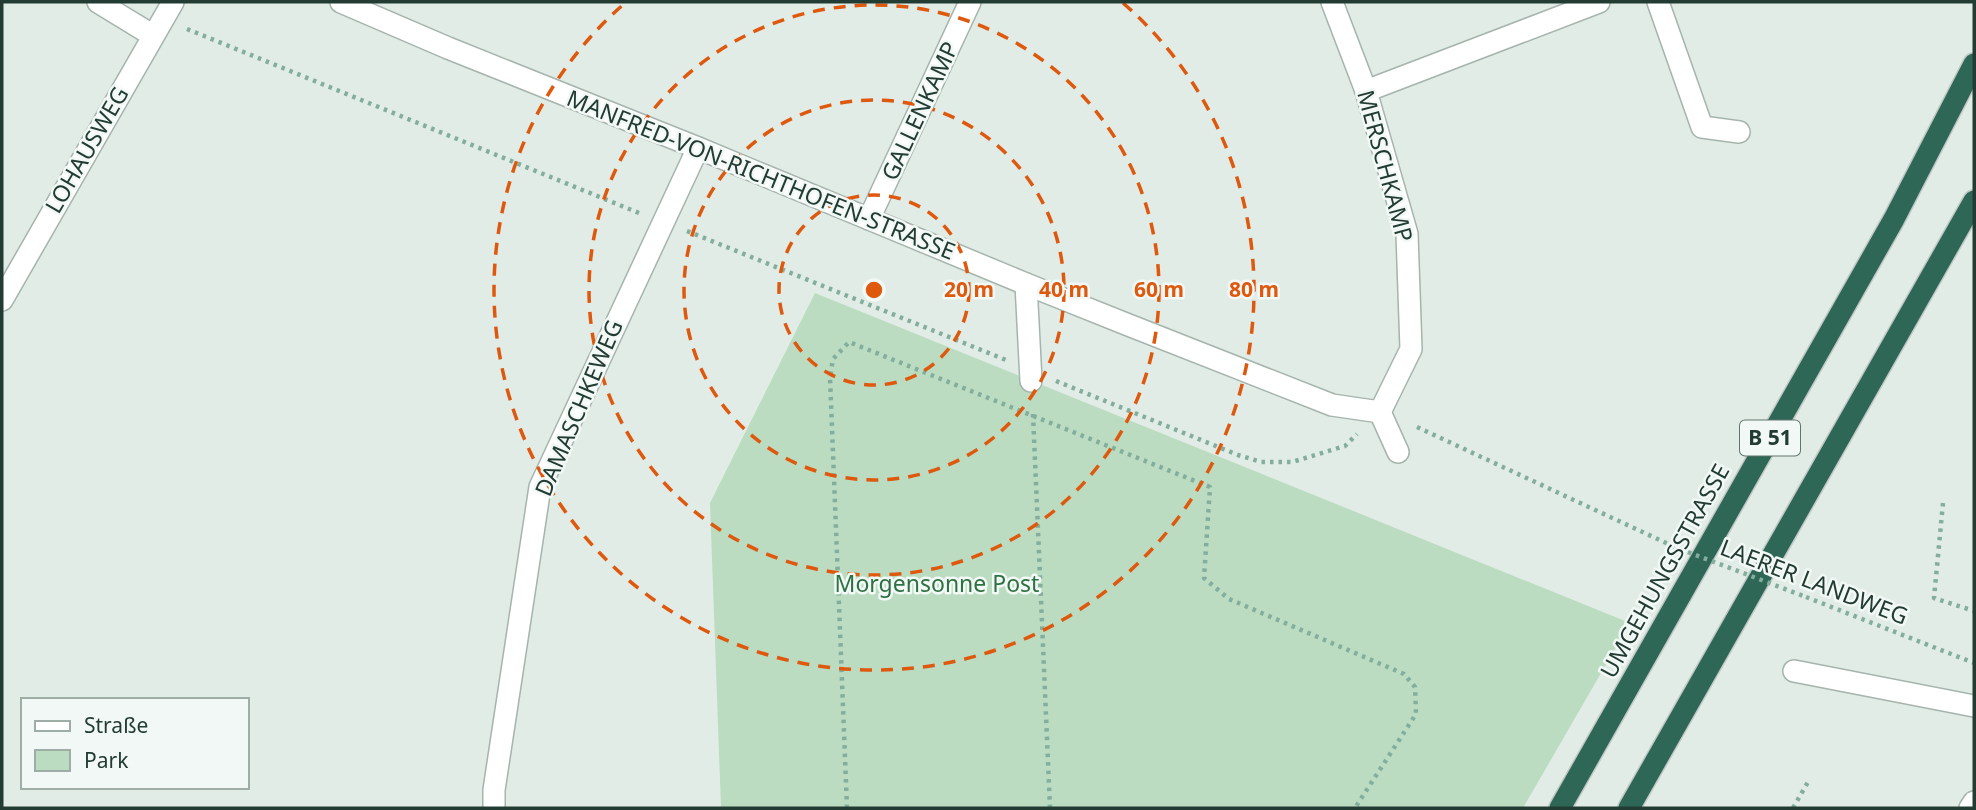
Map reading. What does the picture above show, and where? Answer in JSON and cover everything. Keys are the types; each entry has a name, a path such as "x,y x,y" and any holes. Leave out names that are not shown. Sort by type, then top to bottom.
{"highway":[{"name":"UMGEHUNGSSTRASSE","path":"1560,808 1894,219 1974,64"},
{"name":"B 51","path":"1629,808 1974,201"}],"street":[{"path":"98,2 162,19"},
{"name":"MANFRED-VON-RICHTHOFEN-STRASSE","path":"341,2 1026,284 1332,405 1380,412"},
{"name":"GALLENKAMP","path":"869,219 970,2"},
{"name":"MERSCHKAMP","path":"1332,2 1366,91 1407,234 1411,349 1380,412"},
{"path":"1366,91 1599,2"},
{"path":"1658,2 1702,127 1739,132"},
{"name":"LOHAUSWEG","path":"2,300 162,19"},
{"name":"DAMASCHKEWEG","path":"494,808 494,790 540,487 698,148"},
{"path":"1026,284 1031,376"},
{"path":"1380,412 1398,452"},
{"path":"1794,671 1974,706"},
{"path":"1970,808 1974,802"}],"path":[{"path":"162,19 662,222 1031,376 1238,455 1261,462 1292,462 1345,446 1380,412"},
{"path":"847,808 830,377 833,359 849,342 1210,487 1204,578 1229,599 1405,674 1415,687 1416,714 1355,808"},
{"path":"1031,376 1050,808"},
{"name":"LAERER LANDWEG","path":"1451,442 1680,549 1974,663"},
{"path":"1943,503 1934,598 1974,611"},
{"path":"1793,808 1808,782"}],"green space":[{"name":"Morgensonne Post","path":"815,293 1630,623 1523,808 721,808 710,503"}]}
